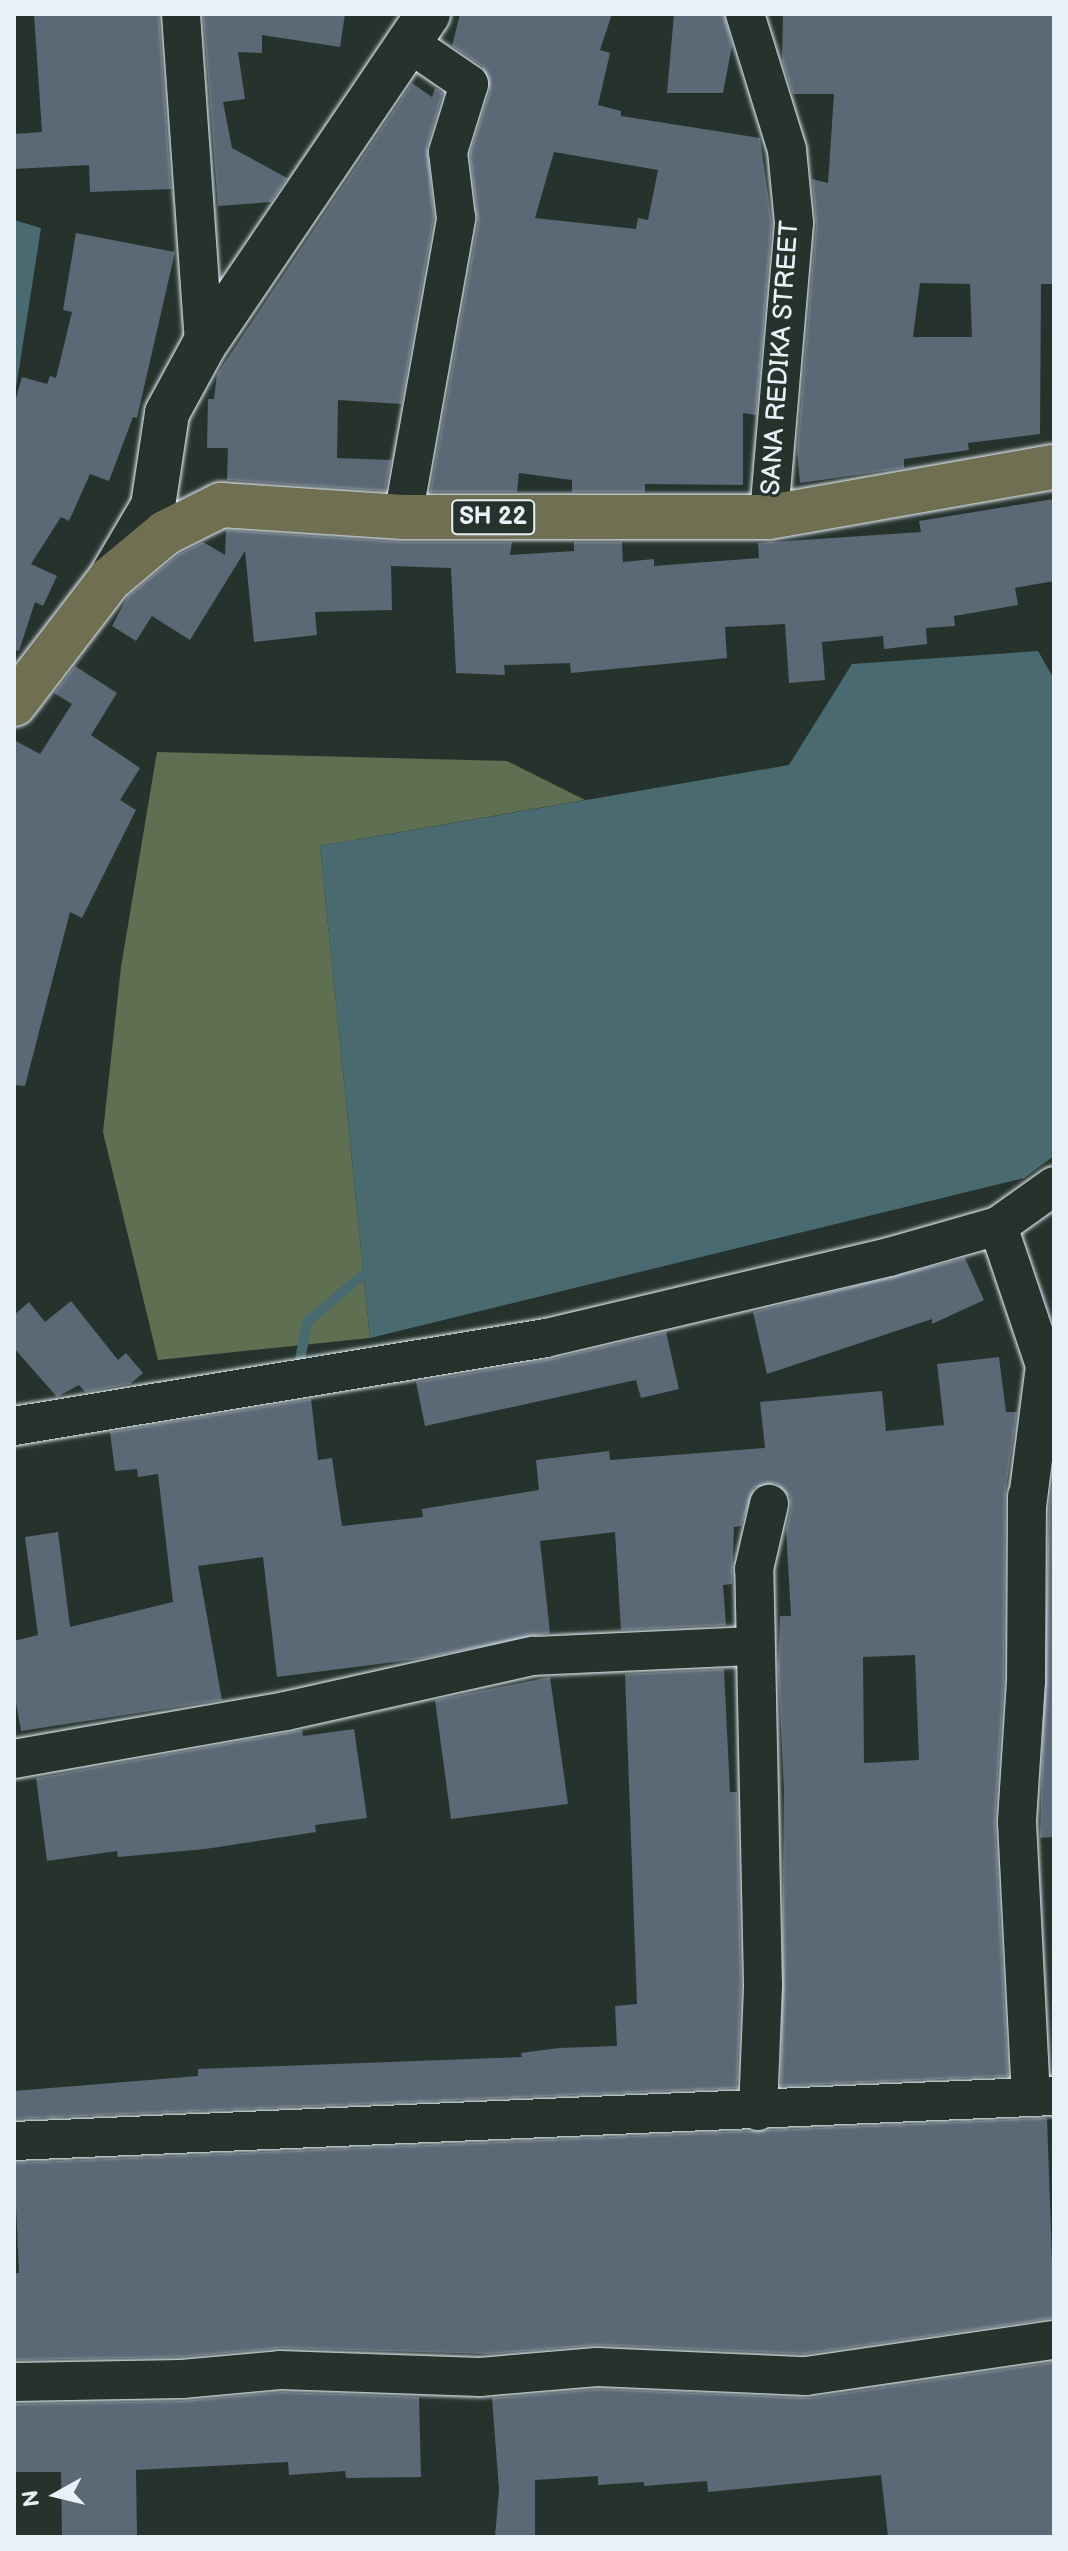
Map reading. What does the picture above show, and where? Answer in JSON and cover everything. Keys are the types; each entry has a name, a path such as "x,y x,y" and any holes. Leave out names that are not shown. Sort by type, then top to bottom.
{"main road":[{"name":"SH 22","path":"20,690 110,579 165,533 221,505 403,517 769,517 1054,467"}],"street":[{"path":"181,14 204,345"},
{"name":"SANA REDIKA STREET","path":"745,14 746,33 787,150 794,223 769,517"},
{"path":"110,579 153,506 167,413 204,345 417,27 469,84 448,152 456,218 403,517"},
{"path":"14,1426 546,1338 889,1257 998,1226 1054,1186"},
{"path":"14,2141 758,2111 1043,2096 1017,1822 1026,1681 1027,1501 1045,1366 998,1226"},
{"path":"758,2111 763,1985 754,1569 769,1504"},
{"path":"14,1759 286,1711 533,1656 755,1646"},
{"path":"14,2382 182,2379 280,2370 480,2377 597,2367 806,2376 1054,2340"}],"green space":[{"path":"157,752 507,761 585,800 320,846 370,1338 158,1360 103,1132 121,967"}],"water":[{"path":"14,220 41,228 16,388 14,387"},
{"path":"1038,651 1054,679 1054,1156 1024,1178 370,1338 320,846 789,765 852,664"}],"building":[{"path":"34,14 159,14 171,189 90,192 89,165 14,169 14,134 42,132"},
{"path":"203,14 345,14 340,47 262,35 262,53 238,52 245,99 223,102 232,148 287,178 271,202 218,206"},
{"path":"460,14 612,14 600,50 610,53 598,105 621,111 621,116 760,138 772,223 756,415 743,413 743,485 645,484 645,492 572,492 572,480 519,473 517,492 430,492 478,222 470,154 490,90 482,66 452,46","holes":["554,152 658,170 648,220 638,218 636,229 535,218"]},
{"path":"674,14 724,14 732,46 723,93 667,93"},
{"path":"783,14 1054,14 1054,284 1041,284 1040,434 968,443 969,450 904,459 904,468 800,483 797,450 816,225 812,179 828,183 834,94 793,94 782,60","holes":["920,283 970,284 972,337 913,337"]},
{"path":"412,83 432,97 435,88 443,93 427,146 434,217 401,404 338,400 337,458 391,460 385,491 227,480 228,448 207,448 208,399 214,399 217,374"},
{"path":"76,233 175,252 137,418 133,417 109,481 90,474 69,521 61,517 31,564 57,576 43,606 35,602 19,651 14,650 14,405 22,377 47,384 50,376 56,378 72,312 63,310"},
{"path":"1054,499 1054,581 1015,588 1018,605 954,616 955,626 926,628 927,644 884,649 883,636 822,642 825,680 789,683 785,624 725,627 727,658 571,673 570,663 504,665 505,675 456,673 451,568 391,566 392,610 315,612 317,635 254,642 245,551 190,640 152,616 136,641 112,626 128,596 179,554 203,542 225,555 226,530 401,542 512,542 510,555 574,551 574,542 622,542 623,562 654,559 654,566 759,558 758,543 921,532 919,521"},
{"path":"75,666 117,693 91,735 140,768 120,800 136,810 82,918 70,912 25,1086 14,1085 14,740 40,754 72,704 54,693"},
{"path":"965,1258 984,1300 932,1324 932,1319 767,1374 753,1312"},
{"path":"71,1301 118,1360 126,1353 143,1373 130,1384 85,1392 79,1385 57,1397 14,1348 14,1315 29,1302 45,1322"},
{"path":"666,1332 679,1389 641,1398 636,1380 425,1426 416,1382 551,1359"},
{"path":"999,1357 1006,1412 1017,1412 1005,1496 1004,1680 995,1821 1008,2076 781,2086 784,1789 778,1668 780,1616 791,1616 786,1529 791,1508 790,1497 775,1483 754,1488 741,1526 734,1527 732,1584 723,1585 726,1625 621,1630 615,1532 540,1541 550,1633 418,1659 277,1677 263,1557 198,1566 222,1700 21,1731 14,1692 14,1641 38,1635 25,1537 58,1532 70,1627 173,1602 158,1474 138,1477 137,1469 115,1471 110,1432 311,1399 318,1460 332,1458 342,1526 423,1517 422,1509 539,1490 536,1460 609,1451 610,1460 765,1448 760,1402 882,1391 886,1431 944,1425 937,1364","holes":["915,1655 919,1760 864,1763 863,1657"]},
{"path":"1054,1469 1054,1837 1040,1838 1049,1508"},
{"path":"724,1669 730,1792 737,1792 741,1985 737,2088 14,2119 14,2091 198,2076 198,2069 522,2057 521,2053 559,2048 617,2046 615,2006 637,2004 625,1674"},
{"path":"550,1677 568,1804 451,1819 435,1700"},
{"path":"354,1729 367,1818 315,1825 316,1832 205,1849 118,1857 117,1851 47,1861 36,1778 302,1730 303,1736"},
{"path":"1047,2118 1054,2318 805,2354 598,2345 489,2354 281,2348 181,2357 14,2360 14,2273 19,2273 14,2163"},
{"path":"1054,2362 1054,2537 888,2537 881,2475 708,2492 707,2481 644,2486 644,2482 598,2485 598,2476 535,2480 535,2537 495,2537 499,2490 492,2398 597,2389 809,2398"},
{"path":"281,2392 419,2397 421,2477 346,2478 345,2471 289,2475 288,2462 136,2470 137,2537 62,2537 61,2472 14,2472 14,2404 182,2401"}],"waterway":[{"path":"298,1371 307,1322 364,1274 375,1270"}]}
